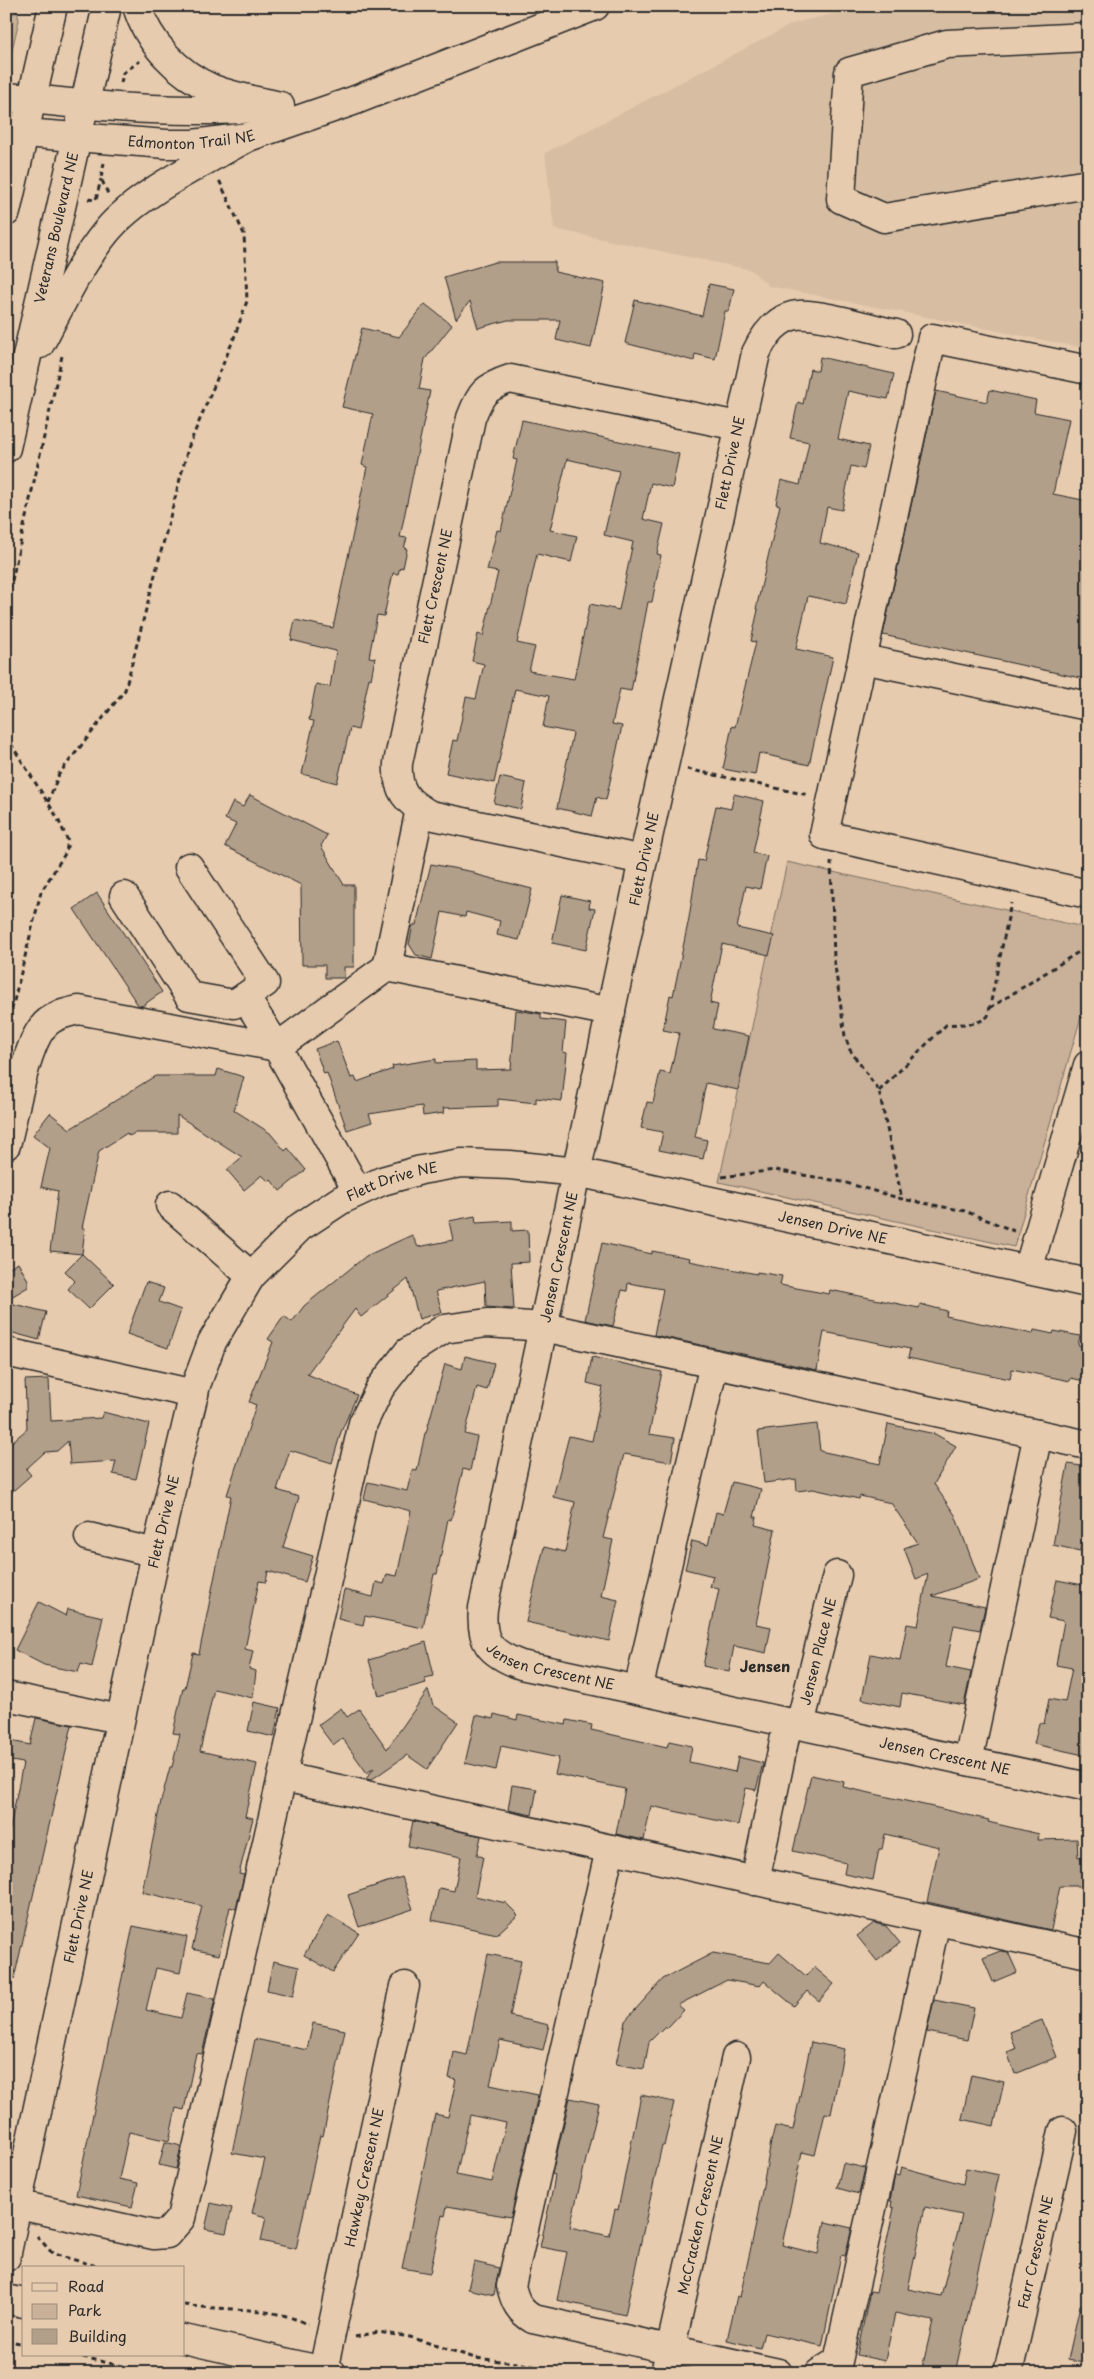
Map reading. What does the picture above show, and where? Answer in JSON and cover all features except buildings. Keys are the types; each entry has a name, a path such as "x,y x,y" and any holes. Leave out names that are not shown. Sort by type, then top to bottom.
{"street":[{"path":"6,212 19,98 52,6"},
{"name":"Veterans Boulevard NE","path":"6,448 107,6"},
{"path":"137,6 140,18 158,48 187,75 214,89 280,106"},
{"name":"Edmonton Trail NE","path":"15,132 175,144 248,137 352,101 595,6"},
{"path":"1088,37 947,44 849,72 841,199 884,218 1088,184"},
{"name":"Edmonton Trail NE","path":"19,98 84,105 190,110 234,110 352,101"},
{"path":"23,374 72,284 106,232 142,200 248,137"},
{"name":"Flett Drive NE","path":"6,2257 12,2212 156,1553 194,1394 212,1342 250,1276 300,1227 340,1200 392,1178 421,1170 461,1163 510,1165 577,1172 643,860 738,426 756,353 764,336 780,322 796,315 813,316 896,334"},
{"path":"1088,370 932,338 824,835 1088,894"},
{"name":"Flett Crescent NE","path":"643,860 430,815 411,804 403,793 397,779 398,763 471,418 479,397 493,384 510,379 738,426"},
{"path":"863,658 1088,706"},
{"path":"6,1145 32,1044 43,1027 59,1014 79,1010 277,1047 388,967 420,809"},
{"path":"124,896 189,996 234,1004 264,983 189,867"},
{"path":"388,967 611,1012"},
{"path":"245,997 277,1047 358,1192"},
{"path":"1028,1270 1088,1065"},
{"name":"Jensen Drive NE","path":"577,1172 1088,1283"},
{"name":"Jensen Crescent NE","path":"577,1172 483,1608 481,1628 488,1644 502,1658 521,1665 1088,1788"},
{"path":"170,1205 250,1276"},
{"path":"12,2212 154,2235 167,2234 181,2218 284,1777 363,1423 380,1388 408,1352 444,1329 487,1323 544,1327 1088,1445"},
{"path":"6,1352 194,1394"},
{"path":"638,1690 714,1364"},
{"path":"968,1761 1038,1434"},
{"path":"89,1537 156,1553"},
{"name":"Jensen Place NE","path":"755,1880 794,1724 836,1576"},
{"path":"6,1696 120,1718"},
{"path":"284,1777 1088,1954"},
{"path":"610,1849 511,2286 515,2301 523,2313 533,2319 668,2361 778,2373"},
{"path":"819,2373 838,2360 936,1920"},
{"name":"Hawkey Crescent NE","path":"328,2372 331,2332 405,1986"},
{"name":"McCracken Crescent NE","path":"668,2361 736,2057"},
{"name":"Farr Crescent NE","path":"1008,2373 1063,2131"},
{"path":"6,2299 22,2303"},
{"path":"185,2339 282,2367 328,2372"}],"path":[{"path":"48,802 59,774 125,690 188,448 247,302 244,234 219,180"},
{"path":"6,607 63,353"},
{"path":"6,736 48,802 65,831 68,841 66,852 41,892 6,1033"},
{"path":"664,765 832,800"},
{"path":"830,836 834,959 840,1011 850,1050 879,1091 902,1199"},
{"path":"879,1091 946,1025 974,1024 983,1021 988,1016 1016,878"},
{"path":"990,1009 1088,946"},
{"path":"715,1178 775,1170 843,1182 902,1199 964,1212 996,1226 1037,1237"},
{"path":"12,2212 53,2254 92,2266"},
{"path":"185,2305 210,2309 251,2310 282,2315 331,2332 355,2337 378,2332 410,2337 475,2358 516,2363 569,2373"},
{"path":"6,2340 22,2344"},
{"path":"78,2356 152,2373"}],"shaded area":[{"path":"867,6 1088,6 1088,349 769,286 751,270 554,229 545,153 794,23"}],"green space":[{"path":"17,11 19,20 6,76 6,20"},
{"path":"787,862 1088,928 1088,993 1014,1247 719,1182"}],"district":[{"name":"Jensen","path":"765,1667"}]}
